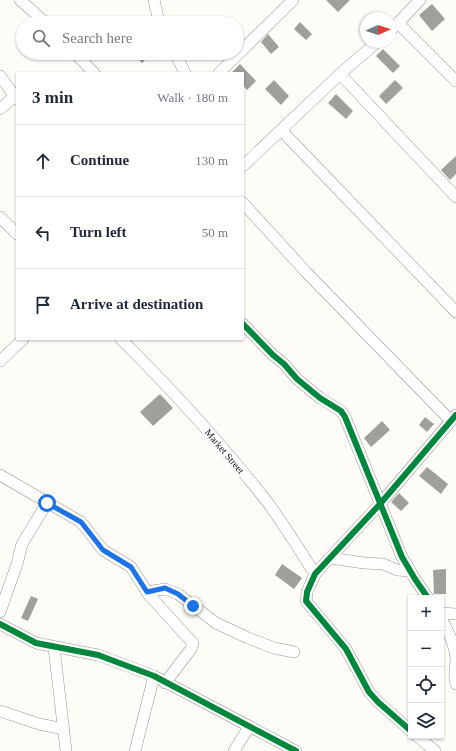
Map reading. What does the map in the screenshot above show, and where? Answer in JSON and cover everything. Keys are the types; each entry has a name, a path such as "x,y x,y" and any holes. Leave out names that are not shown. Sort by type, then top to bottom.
{"street":[{"path":"20,0 38,16"},
{"path":"154,0 158,16"},
{"path":"244,48 293,0"},
{"path":"396,25 420,0"},
{"path":"396,29 456,81"},
{"path":"244,165 340,74 370,48"},
{"path":"82,60 93,72"},
{"path":"179,60 185,72"},
{"path":"220,72 232,60"},
{"path":"340,74 456,197"},
{"path":"0,76 16,98 0,109"},
{"path":"281,130 456,312"},
{"path":"244,204 306,272 453,417 380,504 316,574 307,592 306,601 346,649 369,692 382,707 408,729"},
{"path":"0,217 16,233"},
{"path":"244,325 273,355 284,364 297,379 320,398 341,411 345,417 402,558 426,595"},
{"path":"2,354 23,340"},
{"name":"Market Street","path":"122,340 184,403 220,445 268,504 316,574"},
{"path":"0,475 81,522 103,550 131,567 149,595 193,643 191,649 165,683"},
{"path":"0,612 17,564 22,544 47,503"},
{"path":"330,558 383,564 397,570 410,571"},
{"path":"147,592 165,588 178,594 216,623 274,648 294,652"},
{"path":"444,613 456,614"},
{"path":"0,624 36,643 98,654 154,676 296,751"},
{"path":"444,624 454,642 456,659 454,680 456,684"},
{"path":"54,647 66,751"},
{"path":"135,751 154,676"},
{"path":"0,711 39,724 64,729"},
{"path":"234,751 249,727"},
{"path":"421,739 435,751"}],"building":[{"path":"326,0 350,0 338,12"},
{"path":"432,4 445,19 432,31 419,15"},
{"path":"300,22 312,34 306,40 294,29"},
{"path":"268,34 279,47 271,54 261,42"},
{"path":"383,49 400,66 393,73 376,56"},
{"path":"240,64 256,81 247,90 244,86 244,72 232,72"},
{"path":"274,80 289,96 281,105 265,89"},
{"path":"395,80 403,88 386,104 379,96"},
{"path":"336,94 353,111 346,119 328,103"},
{"path":"456,156 456,174 450,180 441,170"},
{"path":"160,394 173,408 153,426 140,412"},
{"path":"425,417 434,424 427,432 419,425"},
{"path":"382,421 390,430 371,447 364,438"},
{"path":"427,467 448,484 441,494 419,476"},
{"path":"399,493 409,503 401,511 391,502"},
{"path":"282,564 302,578 294,589 275,575"},
{"path":"446,569 446,594 434,594 433,570"},
{"path":"31,596 38,599 28,621 21,618"}],"cycle path":[{"path":"244,325 273,355 284,364 297,379 320,398 341,411 345,417 402,557 426,595"},
{"path":"408,728 369,692 346,649 306,601 307,592 315,574 380,504 456,415"},
{"path":"0,624 36,643 98,655 154,676 296,751"}],"route":[{"path":"47,503 81,522 103,550 131,567 147,592 165,588 178,594 193,606"}]}
